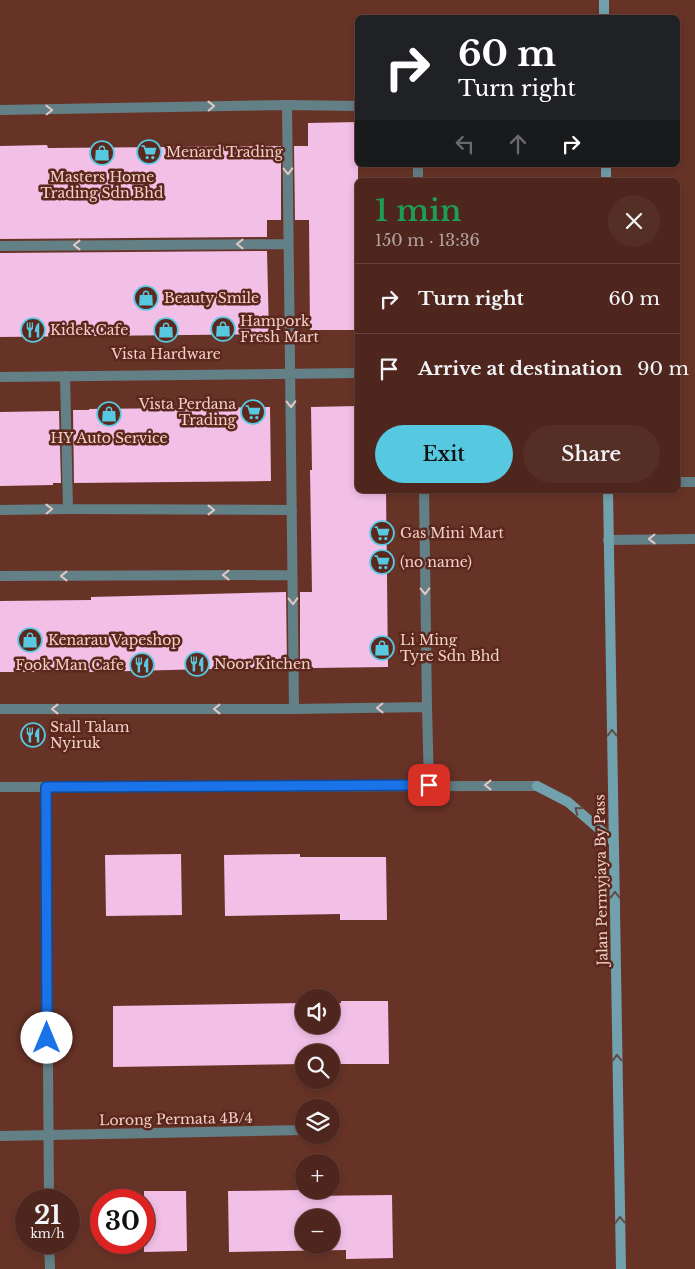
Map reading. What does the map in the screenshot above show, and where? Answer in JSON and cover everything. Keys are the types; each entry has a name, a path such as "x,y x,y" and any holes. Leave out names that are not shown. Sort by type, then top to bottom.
{"main road":[{"path":"604,0 604,15"},
{"name":"Jalan Permyjaya By Pass","path":"608,493 621,1269"},
{"path":"537,786 568,802 614,842"}],"street":[{"path":"287,105 294,709"},
{"path":"0,110 287,105 355,106"},
{"path":"0,246 288,244"},
{"path":"0,377 355,373"},
{"path":"66,376 68,509"},
{"path":"680,482 695,482"},
{"path":"424,493 429,785"},
{"path":"0,510 292,510"},
{"path":"608,540 695,539"},
{"path":"0,576 292,575"},
{"path":"0,710 427,707"},
{"path":"0,787 537,786"},
{"path":"46,787 49,1189"},
{"name":"Lorong Permata 4B/4","path":"0,1136 295,1130"},
{"path":"49,1254 50,1269"}],"building":[{"path":"355,122 355,167 358,167 358,178 355,178 355,330 310,330 309,220 295,220 294,146 308,146 308,123"},
{"path":"47,145 48,148 281,146 281,220 267,220 267,237 0,239 0,146"},
{"path":"267,251 269,334 0,337 0,253"},
{"path":"355,406 355,493 386,493 388,667 300,667 300,592 312,592 311,407"},
{"path":"270,407 271,481 74,483 73,410"},
{"path":"59,411 61,483 53,483 53,485 0,486 0,412"},
{"path":"286,592 287,667 93,672 0,672 0,601 91,600 91,597"},
{"path":"181,854 182,915 106,916 105,855"},
{"path":"300,854 300,857 386,857 387,920 340,920 340,914 225,916 224,855"},
{"path":"341,1001 388,1001 389,1064 340,1064 340,1044 295,1044 295,1064 113,1067 113,1006 295,1003 295,1034 340,1034"},
{"path":"295,1190 295,1199 340,1199 340,1196 392,1195 393,1258 346,1259 346,1250 340,1250 340,1209 295,1209 295,1251 229,1252 228,1191"},
{"path":"155,1191 186,1191 187,1251 155,1252"}],"place":[{"name":"Menard Trading","path":"149,152"},
{"name":"Masters Home Trading Sdn Bhd","path":"102,153"},
{"name":"Beauty Smile","path":"146,298"},
{"name":"Hampork Fresh Mart","path":"223,329"},
{"name":"Kidek Cafe","path":"33,330"},
{"name":"Vista Hardware","path":"166,330"},
{"name":"Vista Perdana Trading","path":"253,412"},
{"name":"HY Auto Service","path":"109,414"},
{"name":"Gas Mini Mart","path":"382,533"},
{"name":"(no name)","path":"382,562"},
{"name":"Kenarau Vapeshop","path":"30,640"},
{"name":"Li Ming Tyre Sdn Bhd","path":"382,648"},
{"name":"Noor Kitchen","path":"197,664"},
{"name":"Fook Man Cafe","path":"142,665"},
{"name":"Stall Talam Nyiruk","path":"33,735"}],"route":[{"path":"47,1038 46,787 429,785"}]}
